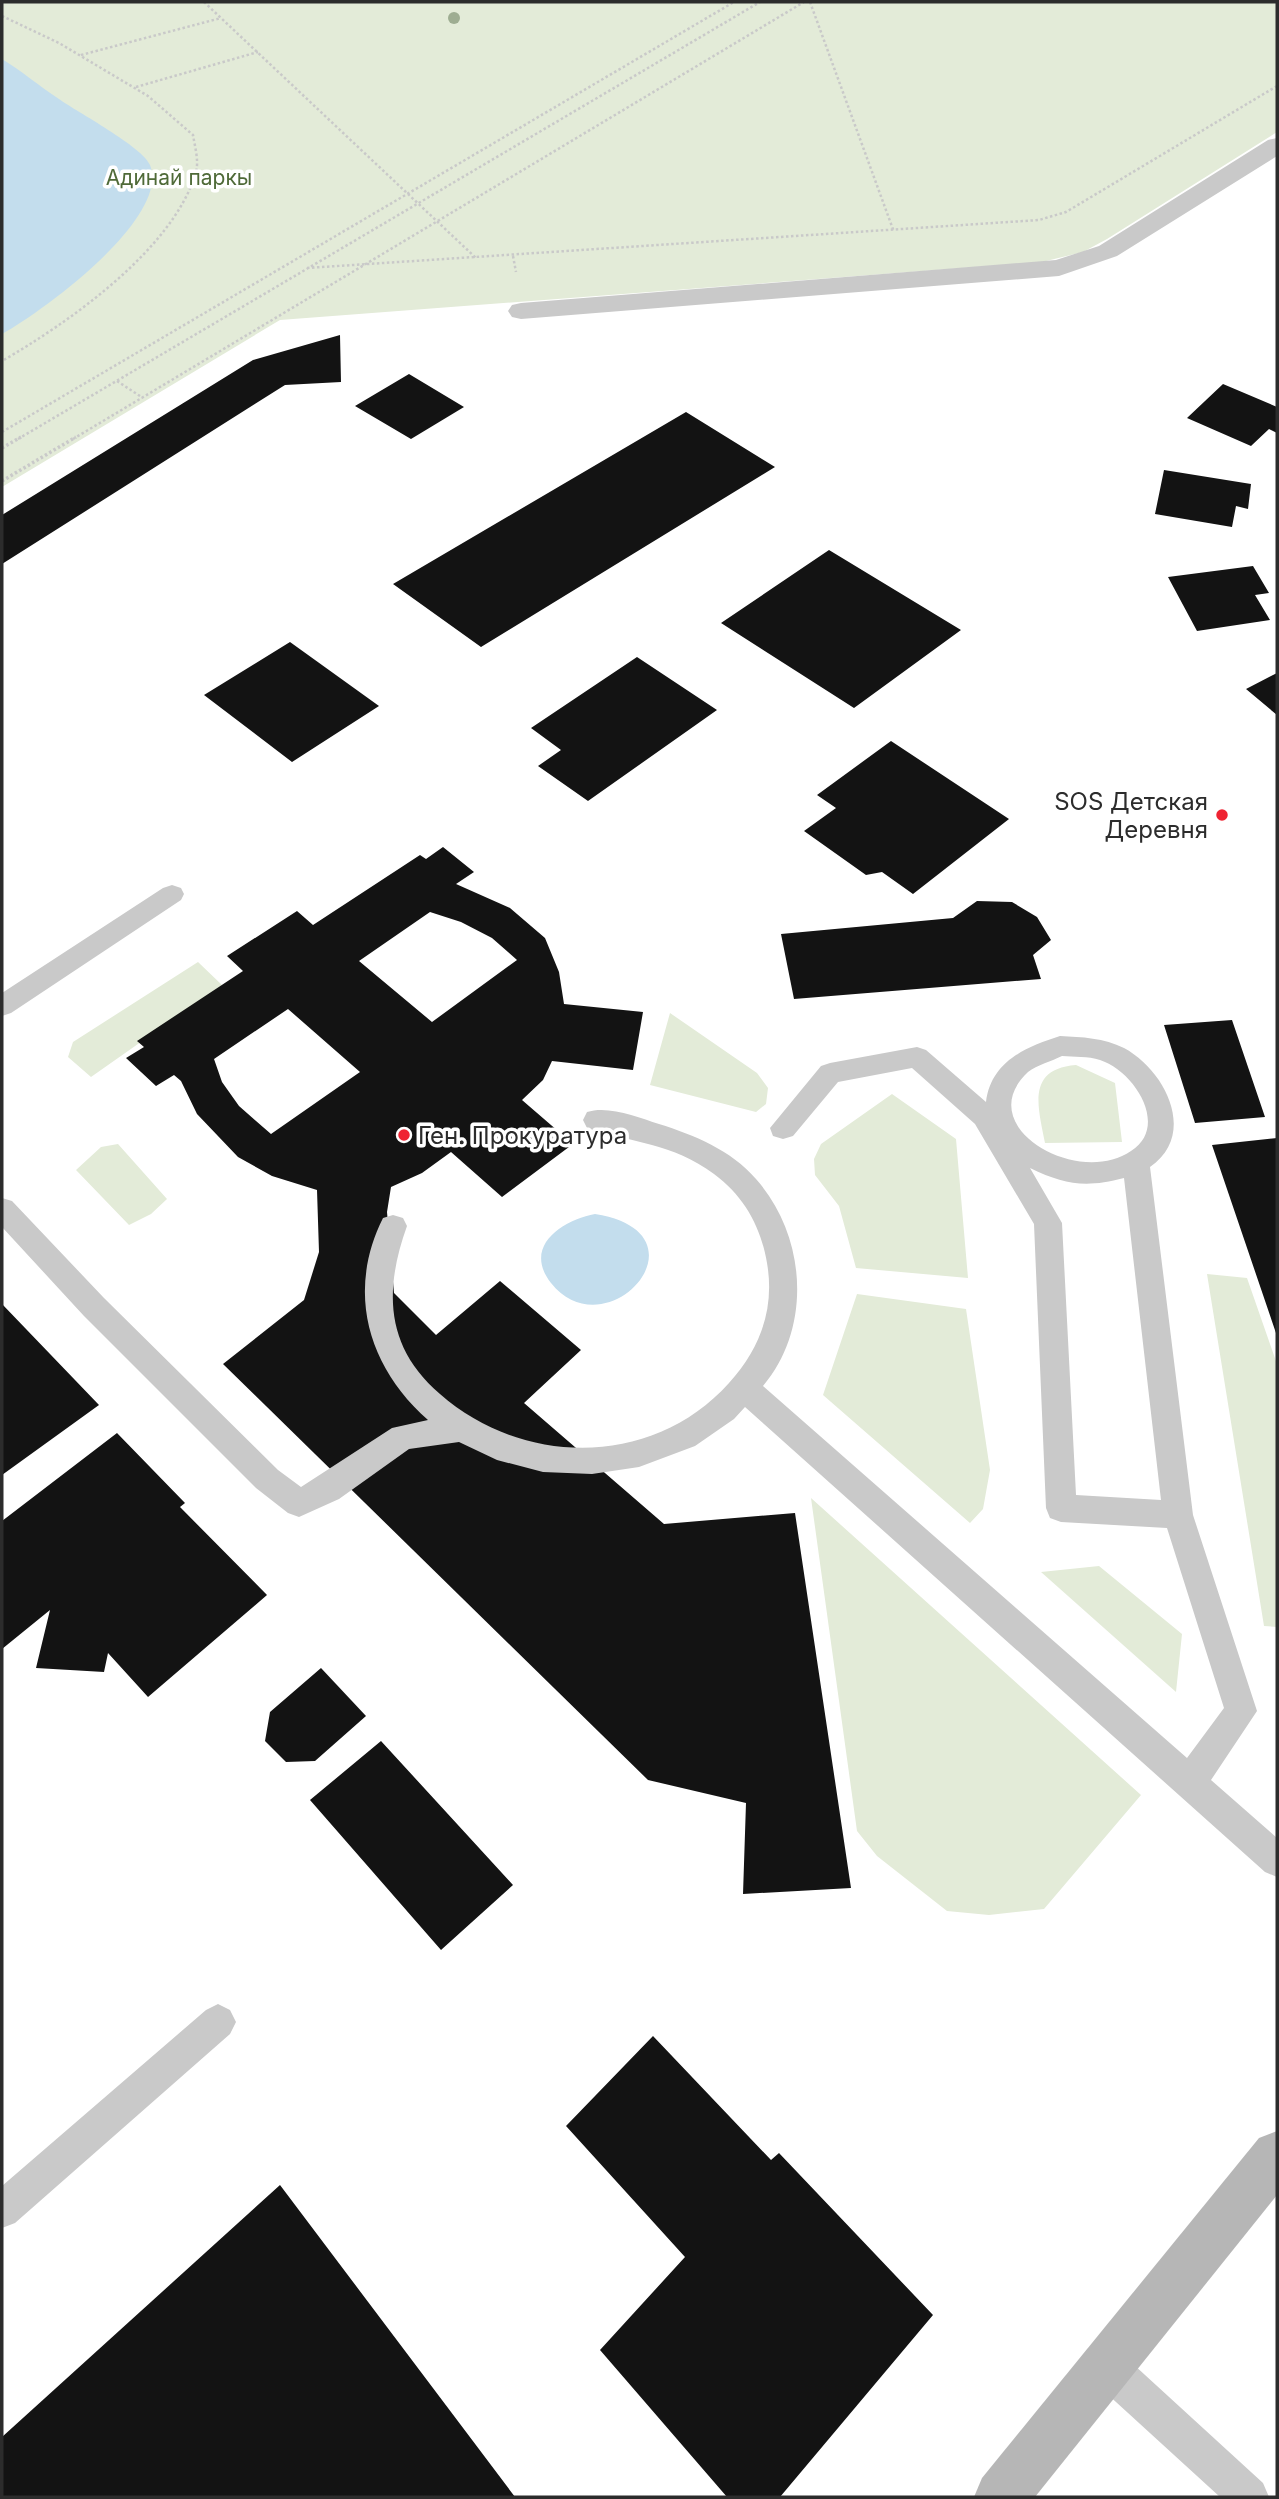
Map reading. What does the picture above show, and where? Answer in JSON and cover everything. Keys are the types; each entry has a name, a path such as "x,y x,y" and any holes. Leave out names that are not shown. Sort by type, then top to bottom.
{"main road":[{"path":"1001,2497 1277,2156"}],"street":[{"path":"521,311 1059,268 1108,251 1277,145"}],"lane":[{"path":"2,1006 172,894"},
{"path":"1060,1046 1086,1047 1113,1054 1135,1068 1152,1087 1161,1107 1161,1128 1153,1147 1136,1164 1113,1173 1086,1176 1059,1171 1034,1160 1013,1143 1001,1123 997,1102 1003,1081 1016,1064 1035,1053 1060,1046"},
{"path":"783,1128 830,1073 917,1057 984,1116 1048,1223 1061,1508 1178,1515"},
{"path":"393,1226 382,1256 377,1287 380,1319 389,1350 406,1380 421,1398 459,1429 492,1446 530,1457 570,1462 612,1460 650,1451 687,1436 719,1416 746,1389 767,1359 780,1326 784,1281 782,1259 772,1227 754,1198 730,1172 702,1152 669,1135 633,1125 596,1120"},
{"path":"1136,1164 1178,1515 1241,1711 1188,1784"},
{"path":"2,1209 94,1307 267,1479 299,1503 328,1489 403,1437 459,1429"},
{"path":"746,1389 1188,1784 1277,1860"},
{"path":"2,2210 218,2022"},
{"path":"1107,2367 1249,2497"}],"path":[{"path":"204,2 477,258"},
{"path":"2,432 734,2"},
{"path":"2,448 760,2"},
{"path":"2,481 803,2"},
{"path":"810,2 894,232"},
{"path":"2,16 81,56 135,88 193,135 197,170 181,201 151,244 104,293 2,361"},
{"path":"81,56 221,18"},
{"path":"135,88 258,52"},
{"path":"307,268 982,226 1054,217 1277,86"},
{"path":"117,381 144,398"}],"green space":[{"name":"Адинай паркы","path":"2,2 1277,2 1277,132 1107,239 1083,252 1042,262 280,320 2,487"},
{"path":"198,962 222,985 91,1077 68,1057 73,1042"},
{"path":"670,1013 757,1073 768,1088 766,1104 756,1112 650,1085"},
{"path":"1076,1065 1115,1083 1122,1142 1045,1143 1039,1104 1042,1082 1060,1068"},
{"path":"892,1094 956,1139 968,1278 856,1268 839,1206 815,1175 814,1159 821,1144"},
{"path":"118,1144 167,1199 151,1214 129,1225 76,1170 101,1147"},
{"path":"1207,1274 1247,1278 1277,1364 1277,1627 1264,1626"},
{"path":"857,1294 966,1309 990,1470 983,1509 970,1523 823,1395"},
{"path":"811,1498 1141,1795 1044,1909 989,1915 947,1911 877,1856 857,1831"},
{"path":"1099,1566 1182,1634 1176,1692 1041,1572"}],"water":[{"path":"2,59 135,149 150,165 151,187 141,211 123,236 99,261 45,306 2,334"},
{"path":"595,1214 630,1225 646,1243 648,1263 639,1282 621,1297 598,1304 574,1301 551,1283 543,1270 541,1257 544,1246 559,1229"}],"building":[{"path":"340,335 341,382 285,385 2,564 2,515 253,360"},
{"path":"409,374 464,407 411,439 355,406"},
{"path":"1223,384 1277,407 1277,433 1269,429 1251,446 1187,418"},
{"path":"686,412 775,467 481,647 393,584"},
{"path":"1164,470 1251,484 1248,509 1236,506 1232,527 1155,514"},
{"path":"829,550 961,630 854,708 721,623"},
{"path":"1253,566 1269,593 1255,595 1270,620 1197,631 1168,577"},
{"path":"290,642 379,706 292,762 204,695"},
{"path":"637,657 717,710 588,801 538,766 561,750 531,728"},
{"path":"1277,673 1277,715 1246,689"},
{"path":"891,741 1009,819 913,894 882,872 866,875 804,831 836,808 817,795"},
{"path":"443,847 474,872 456,884 510,908 545,938 559,972 564,1004 643,1012 633,1070 552,1061 543,1080 522,1100 573,1144 502,1197 451,1152 422,1173 391,1187 387,1212 394,1293 436,1335 500,1281 581,1350 524,1403 664,1524 795,1513 851,1888 743,1894 746,1803 648,1780 223,1364 304,1300 319,1252 317,1190 272,1176 238,1157 197,1114 181,1081 174,1075 156,1086 126,1058 144,1047 137,1041 243,971 227,956 297,911 313,925 420,855 426,859","holes":["430,912 461,922 492,938 517,960 432,1022 359,961","288,1009 360,1072 271,1134 239,1106 222,1082 214,1059"]},
{"path":"977,901 1012,902 1037,917 1051,940 1033,955 1041,979 794,999 781,934 953,918"},
{"path":"1232,1020 1265,1117 1195,1123 1164,1025"},
{"path":"1277,1138 1277,1336 1212,1145"},
{"path":"2,1304 99,1405 2,1475"},
{"path":"117,1433 185,1503 180,1507 267,1595 148,1697 108,1653 104,1672 36,1668 50,1610 2,1649 2,1521"},
{"path":"321,1668 366,1716 315,1761 286,1762 265,1741 270,1712"},
{"path":"381,1741 513,1885 441,1950 310,1800"},
{"path":"653,2036 771,2160 779,2153 933,2315 780,2497 727,2497 600,2350 685,2257 566,2126"},
{"path":"280,2185 515,2497 2,2497 2,2437"}],"place":[{"name":"SOS Детская Деревня","path":"1222,815"},
{"name":"Ген. Прокуратура","path":"404,1135"}]}
